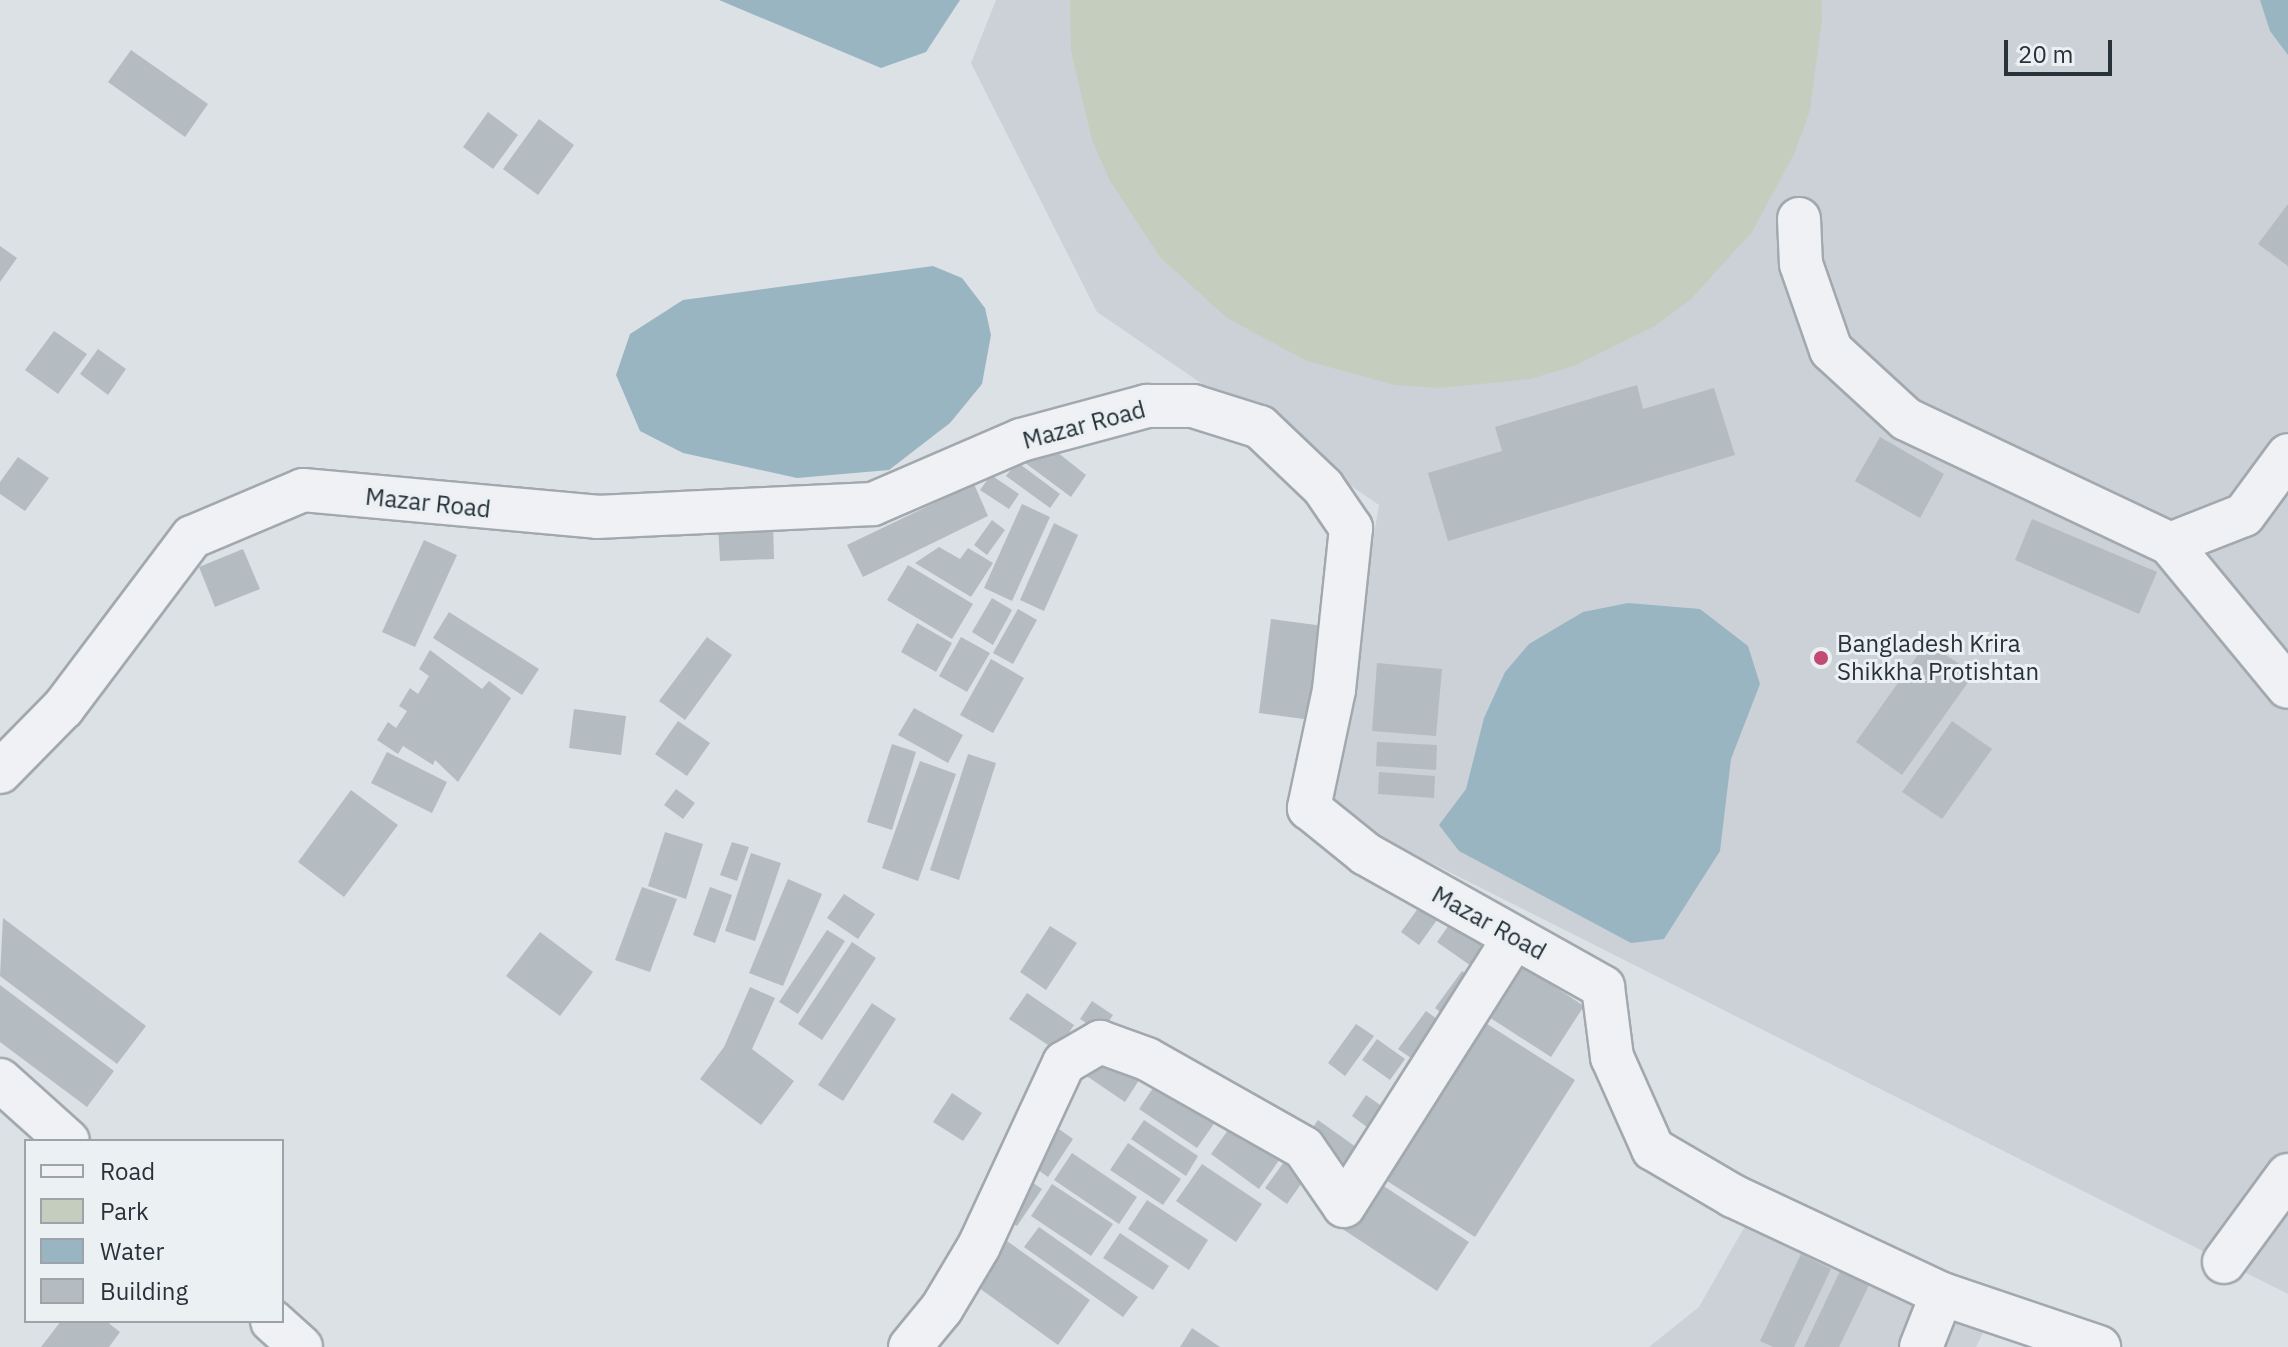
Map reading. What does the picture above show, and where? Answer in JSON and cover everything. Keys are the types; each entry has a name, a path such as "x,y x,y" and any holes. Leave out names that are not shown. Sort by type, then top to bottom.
{"street":[{"path":"1799,219 1801,264 1831,350 1906,419 2170,544 2288,687"},
{"name":"Mazar Road","path":"0,772 63,708 192,537 303,490 597,517 873,504 1021,440 1147,406 1193,406 1260,427 1323,487 1351,528 1334,690 1309,808 1366,854 1603,987 1612,1057 1653,1149 1733,1196 1942,1294 2099,1347"},
{"path":"2170,544 2244,515 2288,455"},
{"path":"910,1347 942,1308 979,1246 1064,1063 1100,1042 1147,1059 1304,1148 1344,1206 1514,938"},
{"path":"0,1080 66,1139"},
{"path":"2224,1262 2288,1175"},
{"path":"1921,1347 1942,1294"},
{"path":"274,1323 301,1347"}],"shaded area":[{"name":"Bangladesh Krira Shikkha Protishtan","path":"996,0 2288,0 2288,1294 1328,811 1379,505 1097,312 971,63"},
{"path":"1745,1226 1989,1321 1976,1347 1649,1347 1699,1307"}],"green space":[{"path":"1070,0 1821,0 1822,19 1810,110 1795,152 1752,232 1691,299 1655,326 1574,366 1530,379 1440,388 1395,385 1307,361 1227,318 1160,257 1110,181 1092,140 1071,51"}],"water":[{"path":"719,0 960,0 926,52 881,68"},
{"path":"2260,0 2288,0 2288,55 2270,31"},
{"path":"933,266 962,278 985,308 991,335 982,384 950,423 889,470 797,478 683,453 640,431 616,375 630,334 683,300"},
{"path":"1628,603 1700,609 1748,646 1760,684 1731,759 1720,851 1664,939 1631,943 1459,851 1439,825 1466,789 1484,718 1505,672 1529,644 1583,612"}],"building":[{"path":"131,50 208,104 185,137 108,82"},
{"path":"488,112 518,135 493,169 463,147"},
{"path":"539,119 574,145 538,195 503,169"},
{"path":"2288,204 2288,266 2258,244"},
{"path":"0,246 17,258 0,282"},
{"path":"54,331 87,354 58,394 25,370"},
{"path":"98,349 126,369 108,395 80,374"},
{"path":"1637,385 1643,409 1714,388 1735,455 1448,541 1428,473 1502,451 1495,427"},
{"path":"1880,437 1944,474 1920,518 1855,481"},
{"path":"1052,448 1086,475 1071,497 1024,462"},
{"path":"18,457 49,478 25,511 0,494 0,482"},
{"path":"1017,462 1060,494 1050,508 1006,476"},
{"path":"991,475 1019,494 1009,509 980,490"},
{"path":"974,484 988,516 863,577 847,545"},
{"path":"1022,504 1050,517 1012,601 984,588"},
{"path":"2032,519 2157,572 2139,614 2015,560"},
{"path":"992,520 1005,530 987,555 974,545"},
{"path":"773,523 774,559 720,561 718,525"},
{"path":"1054,523 1078,535 1044,611 1020,600"},
{"path":"424,540 457,555 415,647 382,632"},
{"path":"939,547 960,559 968,548 993,563 971,597 915,563"},
{"path":"243,549 260,589 215,607 199,567"},
{"path":"908,565 973,604 952,639 887,600"},
{"path":"992,598 1012,610 993,645 972,632"},
{"path":"1018,609 1037,620 1013,664 993,653"},
{"path":"449,612 539,669 522,695 433,638"},
{"path":"1271,619 1331,627 1319,721 1259,713"},
{"path":"917,623 952,643 936,672 901,652"},
{"path":"707,637 732,655 685,720 659,701"},
{"path":"961,637 990,653 967,692 939,676"},
{"path":"1927,642 1974,674 1902,775 1856,742"},
{"path":"430,650 482,689 489,681 511,698 458,782 435,760 433,765 403,746 398,754 377,740 388,722 396,728 407,711 399,706 410,688 418,694 429,676 419,669"},
{"path":"991,659 1024,678 993,733 960,715"},
{"path":"1377,663 1442,669 1436,736 1372,731"},
{"path":"914,708 963,735 948,763 898,735"},
{"path":"574,709 626,716 621,755 569,748"},
{"path":"678,721 710,743 687,776 655,754"},
{"path":"1952,721 1992,749 1942,819 1902,792"},
{"path":"1377,742 1437,745 1436,770 1376,766"},
{"path":"892,744 916,752 892,830 867,822"},
{"path":"387,752 447,782 432,813 371,783"},
{"path":"968,754 996,763 959,880 930,870"},
{"path":"920,761 956,774 918,881 882,868"},
{"path":"1379,772 1435,776 1434,798 1378,794"},
{"path":"676,789 695,803 683,819 664,805"},
{"path":"351,790 398,825 344,897 298,862"},
{"path":"665,832 703,844 686,899 648,886"},
{"path":"732,842 749,847 737,881 720,875"},
{"path":"751,853 781,863 755,941 725,931"},
{"path":"788,879 822,894 783,986 749,973"},
{"path":"642,887 677,899 650,972 615,960"},
{"path":"710,887 732,895 715,943 693,935"},
{"path":"844,894 875,914 858,939 827,918"},
{"path":"1419,907 1437,920 1419,945 1401,932"},
{"path":"3,918 146,1026 117,1064 0,976"},
{"path":"1454,918 1498,950 1481,973 1437,942"},
{"path":"1050,926 1077,943 1046,990 1020,972"},
{"path":"827,930 845,941 798,1014 779,1002"},
{"path":"540,932 593,972 560,1016 506,976"},
{"path":"852,942 876,958 822,1040 798,1024"},
{"path":"1508,956 1584,1006 1551,1057 1475,1008"},
{"path":"1462,971 1480,984 1453,1022 1435,1008"},
{"path":"0,985 114,1071 87,1107 0,1042"},
{"path":"750,987 775,998 752,1049 794,1081 761,1125 700,1079 724,1047"},
{"path":"1027,993 1074,1025 1057,1051 1009,1019"},
{"path":"1092,1001 1113,1015 1101,1033 1080,1019"},
{"path":"872,1003 896,1019 843,1101 818,1085"},
{"path":"1426,1011 1451,1029 1424,1067 1398,1049"},
{"path":"1473,1015 1575,1080 1475,1237 1373,1172"},
{"path":"1356,1024 1374,1036 1345,1076 1328,1063"},
{"path":"1377,1039 1405,1059 1390,1080 1362,1060"},
{"path":"1101,1051 1141,1077 1125,1102 1085,1075"},
{"path":"1159,1079 1218,1118 1197,1148 1139,1109"},
{"path":"952,1093 982,1113 963,1141 933,1122"},
{"path":"1366,1095 1397,1117 1382,1138 1352,1116"},
{"path":"1236,1119 1284,1153 1259,1189 1211,1154"},
{"path":"1144,1120 1198,1156 1186,1176 1131,1139"},
{"path":"1318,1120 1363,1152 1350,1169 1306,1137"},
{"path":"1049,1122 1073,1139 1048,1177 1024,1160"},
{"path":"1128,1143 1181,1179 1163,1205 1110,1170"},
{"path":"1292,1151 1313,1167 1287,1204 1265,1188"},
{"path":"1072,1153 1137,1197 1119,1224 1054,1180"},
{"path":"1202,1164 1262,1204 1236,1242 1176,1201"},
{"path":"1024,1177 1042,1189 1017,1226 999,1214"},
{"path":"1373,1179 1469,1242 1437,1291 1341,1228"},
{"path":"1052,1184 1113,1224 1091,1256 1031,1216"},
{"path":"1147,1200 1208,1240 1189,1270 1128,1229"},
{"path":"1039,1227 1138,1297 1123,1317 1024,1247"},
{"path":"1120,1233 1169,1266 1153,1290 1103,1258"},
{"path":"1007,1241 1090,1300 1058,1345 975,1285"},
{"path":"1801,1254 1831,1269 1794,1347 1773,1347 1760,1341"},
{"path":"1841,1269 1870,1283 1839,1347 1804,1347"},
{"path":"59,1323 109,1323 120,1332 109,1347 41,1347"},
{"path":"1192,1328 1220,1347 1180,1347"}],"place":[{"name":"Bangladesh Krira Shikkha Protishtan","path":"1821,658"}]}
